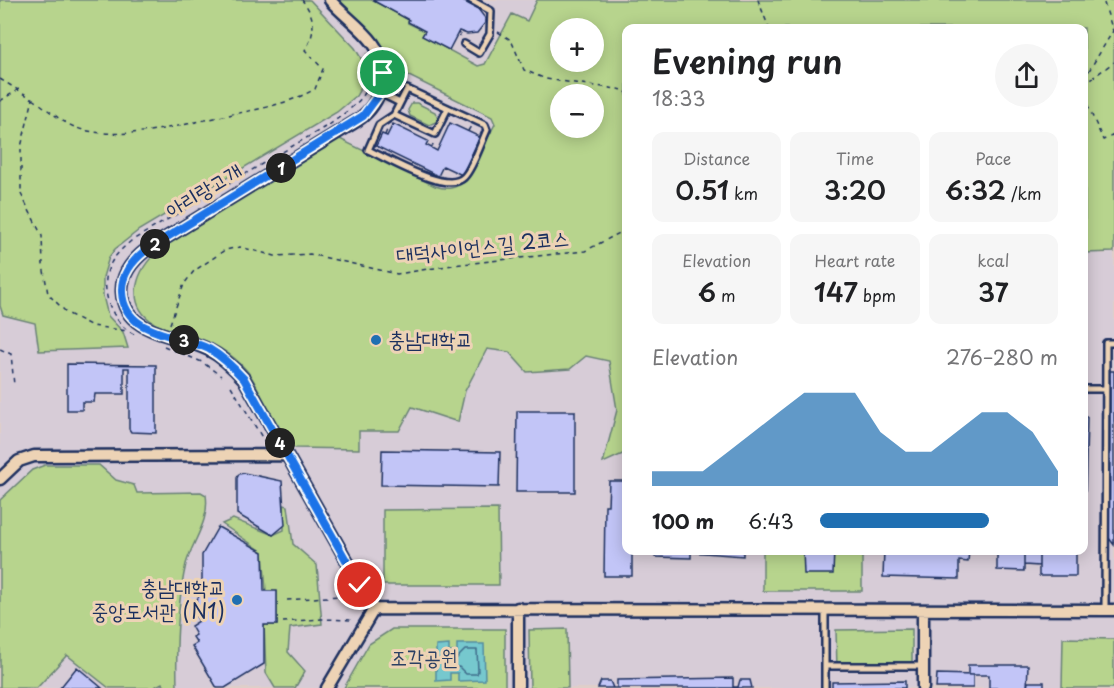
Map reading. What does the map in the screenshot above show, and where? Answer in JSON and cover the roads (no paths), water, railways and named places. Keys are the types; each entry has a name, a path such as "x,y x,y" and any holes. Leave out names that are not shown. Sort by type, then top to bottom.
{"street":[{"path":"330,0 369,38 378,51 383,73 380,93"},
{"name":"아리랑고개","path":"374,609 244,379 216,354 199,345 149,329 131,318 125,308 122,292 126,272 140,255 154,244 358,120 368,111 380,93"},
{"path":"0,479 19,461 34,456 286,455"},
{"path":"518,608 518,688"},
{"path":"327,688 374,609 1109,610"},
{"path":"922,688 923,610"}],"lane":[{"path":"464,44 480,53 490,34 491,11 471,0"},
{"path":"407,89 485,125 487,130 465,177 457,182 439,182 368,150 379,125 394,115 400,103 407,89"},
{"path":"380,93 400,103"},
{"path":"394,115 435,134 448,108"},
{"path":"1109,610 1105,389 1106,343 1114,343"},
{"path":"1088,389 1105,389"},
{"path":"825,610 825,688"},
{"path":"825,666 922,666"}],"water":[{"path":"457,644 484,644 485,680 458,681 458,673 450,673 450,680 436,681 436,646 449,645 449,652 457,652"}],"place":[{"name":"충남대학교","path":"376,340"},
{"name":"충남대학교 중앙도서관 (N1)","path":"237,600"}],"park label":[{"name":"조각공원","path":"424,658"}]}
